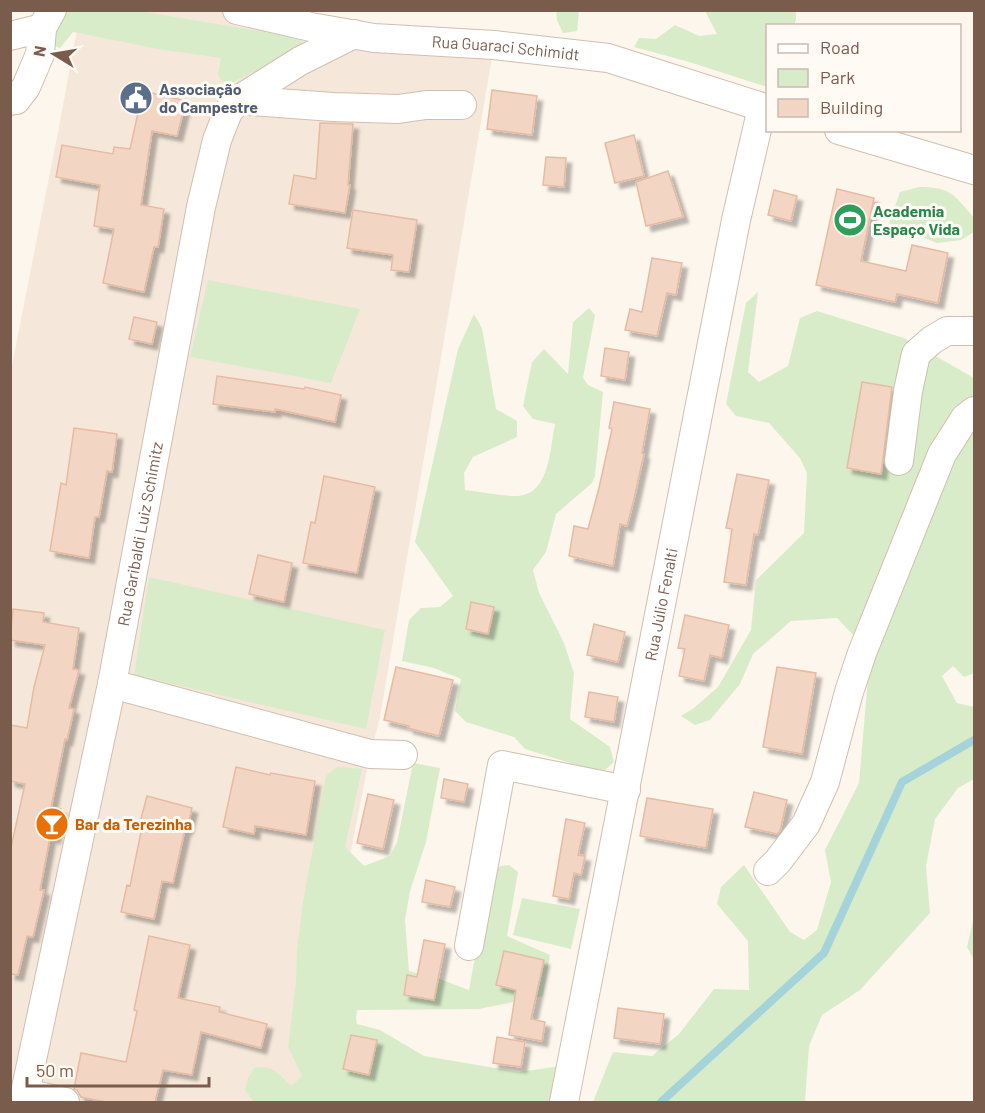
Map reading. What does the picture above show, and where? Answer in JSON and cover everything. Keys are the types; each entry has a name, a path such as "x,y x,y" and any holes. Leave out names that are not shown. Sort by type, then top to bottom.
{"street":[{"name":"Rua Guaraci Schimidt","path":"237,10 311,27 375,38 494,45 608,58 765,109"},
{"path":"10,36 47,19"},
{"path":"10,100 16,100 26,87 40,54 47,19"},
{"name":"Rua Garibaldi Luiz Schimitz","path":"24,1098 111,684 201,207 217,140 228,112 238,100 300,61 354,34"},
{"path":"238,100 344,108 398,109 426,105 462,105"},
{"name":"Rua Júlio Fenalti","path":"564,1102 736,220 765,109"},
{"path":"846,132 975,170"},
{"path":"899,461 908,391 916,354 947,331 975,331"},
{"path":"768,871 806,824 825,782 862,653 942,454 964,418 975,411"},
{"path":"111,684 370,754 403,754"},
{"path":"469,946 502,765 626,790"},
{"path":"24,1098 65,1102"}],"shaded area":[{"path":"82,11 237,11 494,45 380,717 369,760 301,1102 11,1102 11,370"}],"green space":[{"path":"133,10 295,37 302,40 301,48 229,84 222,81 218,74 221,58 158,49 73,32 60,48 55,46 51,29 63,11"},
{"path":"556,11 579,11 577,31 563,33"},
{"path":"705,11 796,11 794,24 766,24 766,87 634,47 639,38 656,39 675,25 699,36 717,34"},
{"path":"919,187 946,191 962,203 974,218 974,232 961,240 937,243 889,224 900,192"},
{"path":"208,280 360,309 331,383 190,357"},
{"path":"758,292 748,372 759,382 788,366 800,318 817,311 904,338 974,378 974,673 964,677 953,666 942,676 957,703 974,707 974,779 958,788 935,819 926,866 930,913 860,990 822,1015 809,1046 805,1102 593,1102 613,1052 652,1056 679,1034 714,989 749,990 748,941 717,904 721,887 744,865 790,932 804,940 817,930 831,882 825,850 859,783 868,678 873,656 837,618 791,621 753,654 740,684 710,720 695,725 681,716 718,687 751,630 756,580 804,533 807,473 800,458 769,423 736,416 726,404 746,303"},
{"path":"589,308 595,315 583,378 588,385 603,392 595,476 592,483 556,514 546,552 533,570 539,593 564,643 574,673 570,719 610,747 614,762 602,773 525,749 514,737 466,722 455,711 461,679 434,668 402,661 409,620 421,608 440,607 453,596 415,542 458,349 474,314 482,328 496,409 517,421 517,437 473,457 464,473 465,490 517,496 528,494 542,479 555,424 533,419 523,406 532,362 544,349 568,374 573,322"},
{"path":"149,577 385,630 366,729 134,675"},
{"path":"413,763 440,768 426,842 410,891 405,920 409,971 469,990 489,880 500,866 509,865 518,872 507,936 550,955 543,996 479,1009 357,1010 357,1024 380,1030 424,1056 519,1072 561,1066 555,1102 254,1102 245,1090 254,1068 266,1067 279,1074 291,1086 302,1076 288,1047 303,902 326,776 337,767 362,769 345,847 364,866 390,856 397,842"},
{"path":"522,898 580,909 571,949 513,935"},
{"path":"974,917 974,960 967,947"}],"building":[{"path":"492,90 537,96 532,135 487,129"},
{"path":"143,91 186,101 177,136 152,131 141,205 164,209 158,247 154,247 144,292 103,283 114,229 94,226 100,185 56,177 62,145 113,154 114,147 130,149"},
{"path":"320,123 353,124 348,185 350,185 345,213 289,204 294,175 316,179"},
{"path":"634,135 644,176 615,183 605,143"},
{"path":"546,157 566,158 564,187 543,185"},
{"path":"668,171 683,217 646,226 636,182"},
{"path":"837,189 874,198 861,261 906,271 912,245 948,253 938,303 897,294 895,302 816,285"},
{"path":"774,190 797,196 791,221 768,215"},
{"path":"353,210 417,220 409,272 391,270 393,255 347,248"},
{"path":"652,258 682,263 676,295 667,293 657,336 625,330 630,309 642,312"},
{"path":"134,317 157,322 152,344 129,339"},
{"path":"605,348 629,352 625,380 601,376"},
{"path":"217,376 304,389 305,387 341,395 335,422 275,409 275,412 213,404"},
{"path":"862,382 892,387 881,474 847,468"},
{"path":"614,402 650,409 642,453 644,454 634,499 627,526 620,524 613,566 569,556 574,526 588,529 612,429 609,428"},
{"path":"74,428 117,434 112,472 107,471 99,517 95,517 89,558 50,551 61,483 66,485"},
{"path":"737,474 769,480 758,535 754,534 746,585 724,582 732,529 726,528"},
{"path":"324,476 375,487 357,573 303,563 311,522 315,523"},
{"path":"258,555 292,563 284,602 249,594"},
{"path":"471,602 494,607 488,634 466,629"},
{"path":"13,609 44,613 43,622 79,628 73,669 79,670 69,708 74,709 67,740 65,739 51,808 61,809 55,838 50,837 40,890 44,890 33,937 27,936 18,975 10,974 10,852 25,784 10,781 10,725 27,728 34,687 45,645 10,640"},
{"path":"685,615 729,625 722,658 710,655 704,681 679,676 685,649 678,648"},
{"path":"594,624 625,632 618,662 587,655"},
{"path":"396,667 453,680 439,736 384,720"},
{"path":"777,667 816,673 802,754 763,747"},
{"path":"589,692 618,697 614,722 585,717"},
{"path":"236,767 270,775 271,773 315,781 306,835 255,826 254,834 223,827"},
{"path":"444,779 468,784 464,802 441,798"},
{"path":"754,792 787,800 780,831 777,834 745,827"},
{"path":"368,794 394,800 383,849 357,843"},
{"path":"147,796 192,808 173,883 162,881 154,919 121,912 127,885 130,886 142,827 139,826"},
{"path":"647,798 713,809 706,848 640,836"},
{"path":"566,819 585,823 578,855 585,856 581,875 574,873 569,899 553,896"},
{"path":"426,880 455,887 450,907 422,902"},
{"path":"149,936 190,945 178,998 220,1007 219,1012 267,1024 261,1048 201,1032 192,1075 163,1070 155,1102 106,1102 81,1097 74,1089 81,1053 126,1062"},
{"path":"424,940 445,944 434,1000 404,995 407,975 417,977"},
{"path":"504,951 544,960 531,1019 545,1022 542,1041 509,1035 516,990 496,985"},
{"path":"618,1008 664,1014 660,1044 614,1038"},
{"path":"351,1035 377,1040 369,1075 343,1069"},
{"path":"497,1037 525,1042 521,1067 493,1063"}],"waterway":[{"path":"661,1102 824,953 902,782 974,740"}],"place":[{"name":"Associação do Campestre","path":"136,98"},
{"name":"Academia Espaço Vida","path":"850,220"},
{"name":"Bar da Terezinha","path":"52,824"}]}
